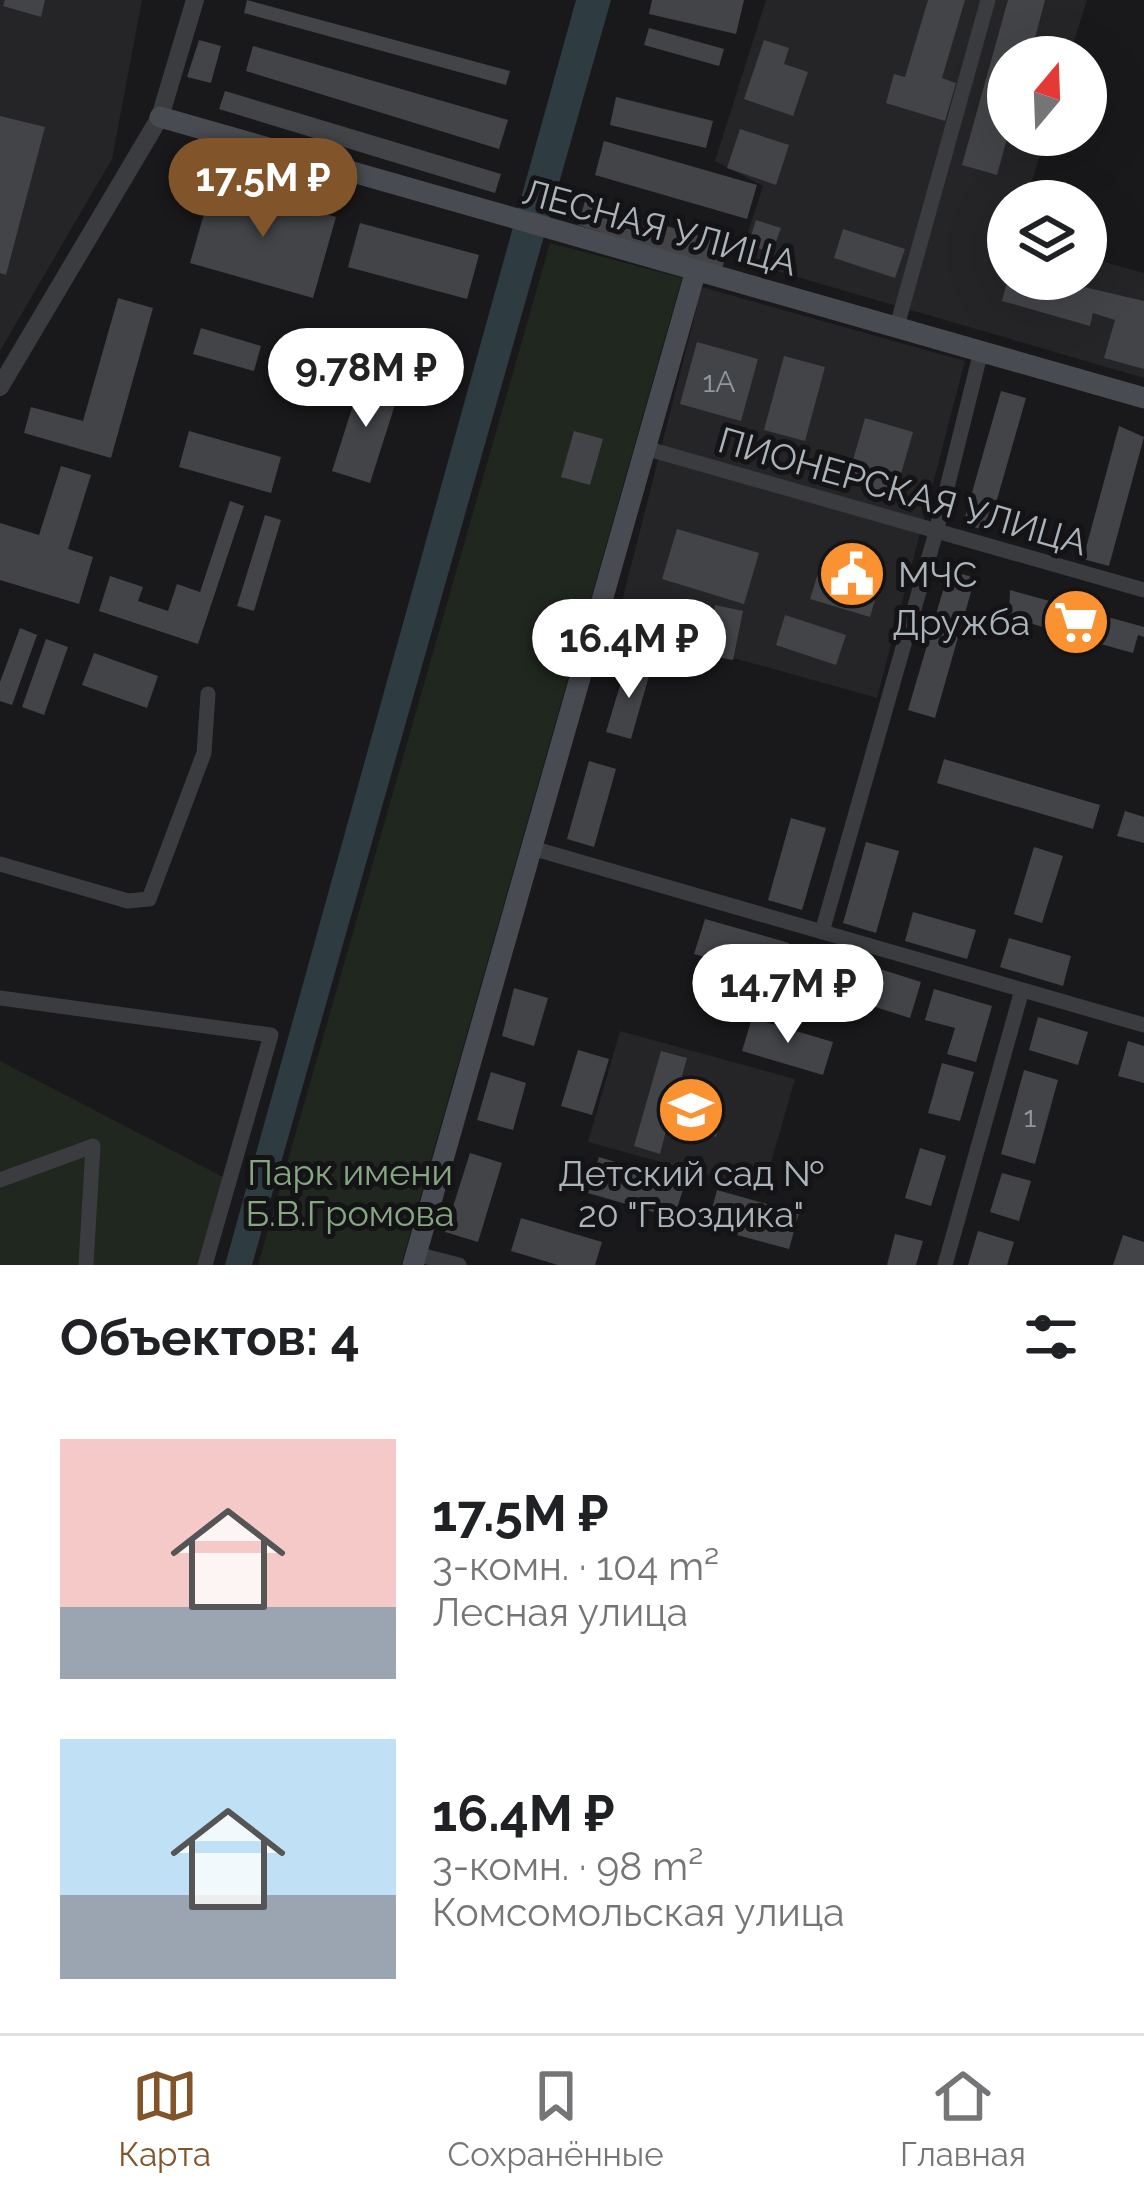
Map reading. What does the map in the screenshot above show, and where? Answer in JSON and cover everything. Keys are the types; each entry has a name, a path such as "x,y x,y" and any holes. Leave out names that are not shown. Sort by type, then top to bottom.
{"main road":[{"name":"ЛЕСНАЯ УЛИЦА","path":"160,117 497,217 1144,398"},
{"path":"415,1260 697,270"}],"street":[{"path":"0,387 160,117 195,0"},
{"path":"897,326 988,0"},
{"path":"822,932 936,532 981,351"},
{"name":"ПИОНЕРСКАЯ УЛИЦА","path":"645,448 1144,590"},
{"path":"0,864 128,901 149,899 204,754 208,694"},
{"path":"532,848 1144,1025"},
{"path":"945,1265 1022,990"},
{"path":"0,998 271,1035 205,1265"},
{"path":"0,1180 93,1146 86,1265"},
{"path":"415,1260 459,1265"}],"shaded area":[{"path":"0,0 142,0 112,159 0,351"},
{"path":"576,0 611,0 252,1265 225,1265"},
{"path":"766,0 1087,0 1076,36 987,36 987,156 1040,156 1032,180 987,180 987,300 1107,300 1107,263 1144,273 1144,378 739,260 763,186 715,161"},
{"path":"702,287 965,361 877,698 616,625"},
{"name":"Детский сад № 20 \"Гвоздика\"","path":"620,1031 795,1079 763,1190 588,1142"}],"green space":[{"name":"Парк имени Б.В.Громова","path":"550,243 682,278 401,1265 258,1265"},
{"path":"0,1061 225,1178 198,1265 0,1265"}],"building":[{"path":"5,0 45,0 41,17 3,6"},
{"path":"247,0 510,71 506,85 244,13"},
{"path":"652,0 744,0 736,34 649,14"},
{"path":"928,0 965,0 942,78 956,83 945,121 886,103 894,74 905,77"},
{"path":"1008,0 1045,0 1036,36 998,36"},
{"path":"649,28 724,49 719,66 644,45"},
{"path":"199,40 221,46 211,83 187,77"},
{"path":"764,40 789,48 784,64 808,72 793,116 744,99"},
{"path":"253,46 508,120 499,149 246,71"},
{"path":"987,75 987,156 1002,156 997,175 962,165"},
{"path":"225,91 501,174 495,193 219,109"},
{"path":"616,97 713,121 706,148 610,125"},
{"path":"0,116 45,127 6,275 0,273"},
{"path":"740,129 789,145 776,185 727,168"},
{"path":"604,141 757,185 747,219 595,175"},
{"path":"213,182 336,217 313,298 190,263"},
{"path":"585,201 729,245 722,269 578,225"},
{"path":"756,220 781,228 772,253 748,245"},
{"path":"360,223 479,255 467,299 348,267"},
{"path":"843,229 905,249 895,278 834,258"},
{"path":"1107,292 1144,301 1144,369 1104,358 1115,320 1093,313 1090,326 1002,301 1107,300"},
{"path":"118,298 153,308 111,458 24,433 31,407 83,421"},
{"path":"201,328 261,346 254,371 193,354"},
{"path":"697,342 758,359 741,421 680,404"},
{"path":"784,356 825,367 805,441 764,430"},
{"path":"362,377 400,389 370,483 332,471"},
{"path":"1001,391 1026,398 988,531 963,524"},
{"path":"865,418 913,432 895,495 847,481"},
{"path":"1119,426 1144,437 1109,566 1083,559"},
{"path":"189,431 281,457 271,493 179,467"},
{"path":"574,431 603,439 590,485 561,477"},
{"path":"61,466 91,475 68,549 93,557 79,604 0,580 0,523 39,535"},
{"path":"230,501 244,506 198,644 99,611 110,576 143,587 138,601 168,611 177,584 200,592"},
{"path":"265,515 281,520 254,611 237,606"},
{"path":"677,529 759,553 744,604 662,579"},
{"path":"824,554 883,572 870,617 810,599"},
{"path":"949,570 975,578 935,718 908,710"},
{"name":"Дружба","path":"1010,590 1144,627 1144,637 1138,635 1133,653 1090,641 1089,646 1081,644 1083,639 1009,617"},
{"path":"715,605 743,611 733,660 705,655"},
{"path":"785,615 846,635 836,665 776,645"},
{"path":"20,628 37,635 12,705 0,701 0,682"},
{"path":"46,639 68,647 44,715 22,707"},
{"path":"94,653 158,676 147,708 82,685"},
{"path":"627,662 651,669 631,739 606,732"},
{"path":"944,759 1100,805 1093,829 937,783"},
{"path":"589,761 616,769 594,847 567,839"},
{"path":"1125,811 1144,817 1144,843 1117,836"},
{"path":"791,818 826,828 802,910 768,900"},
{"path":"866,842 899,851 876,933 843,923"},
{"path":"1034,847 1063,856 1042,923 1014,914"},
{"path":"913,912 976,930 967,959 905,941"},
{"path":"705,919 789,943 779,978 694,954"},
{"path":"1009,938 1071,956 1063,986 1000,967"},
{"path":"839,956 921,982 910,1018 828,992"},
{"path":"514,988 548,998 534,1046 502,1036"},
{"path":"934,989 992,1006 976,1062 947,1054 955,1028 925,1020"},
{"path":"1038,1017 1088,1032 1078,1065 1029,1050"},
{"path":"752,1018 833,1042 823,1075 742,1051"},
{"path":"1128,1041 1144,1046 1144,1083 1118,1076"},
{"path":"578,1050 609,1059 592,1115 561,1106"},
{"path":"661,1051 687,1058 677,1094 724,1108 716,1137 668,1123 660,1154 634,1146"},
{"path":"942,1063 974,1072 960,1121 928,1113"},
{"path":"1024,1070 1058,1080 1035,1164 1001,1154"},
{"path":"491,1072 526,1083 513,1130 477,1120"},
{"path":"920,1148 946,1156 931,1206 905,1198"},
{"path":"470,1153 502,1163 478,1242 445,1232"},
{"path":"599,1157 685,1183 674,1218 588,1193"},
{"path":"1002,1173 1031,1181 1019,1221 990,1212"},
{"path":"717,1190 799,1213 789,1249 707,1227"},
{"path":"521,1218 602,1242 595,1265 558,1265 511,1251"},
{"path":"978,1231 1014,1242 1007,1265 968,1265"},
{"path":"895,1234 923,1241 916,1265 887,1265"},
{"path":"1123,1235 1144,1242 1144,1265 1113,1265"}],"place":[{"name":"МЧС","path":"852,574"},
{"name":"Дружба","path":"1076,622"},
{"name":"Детский сад № 20 \"Гвоздика\"","path":"691,1110"}]}
